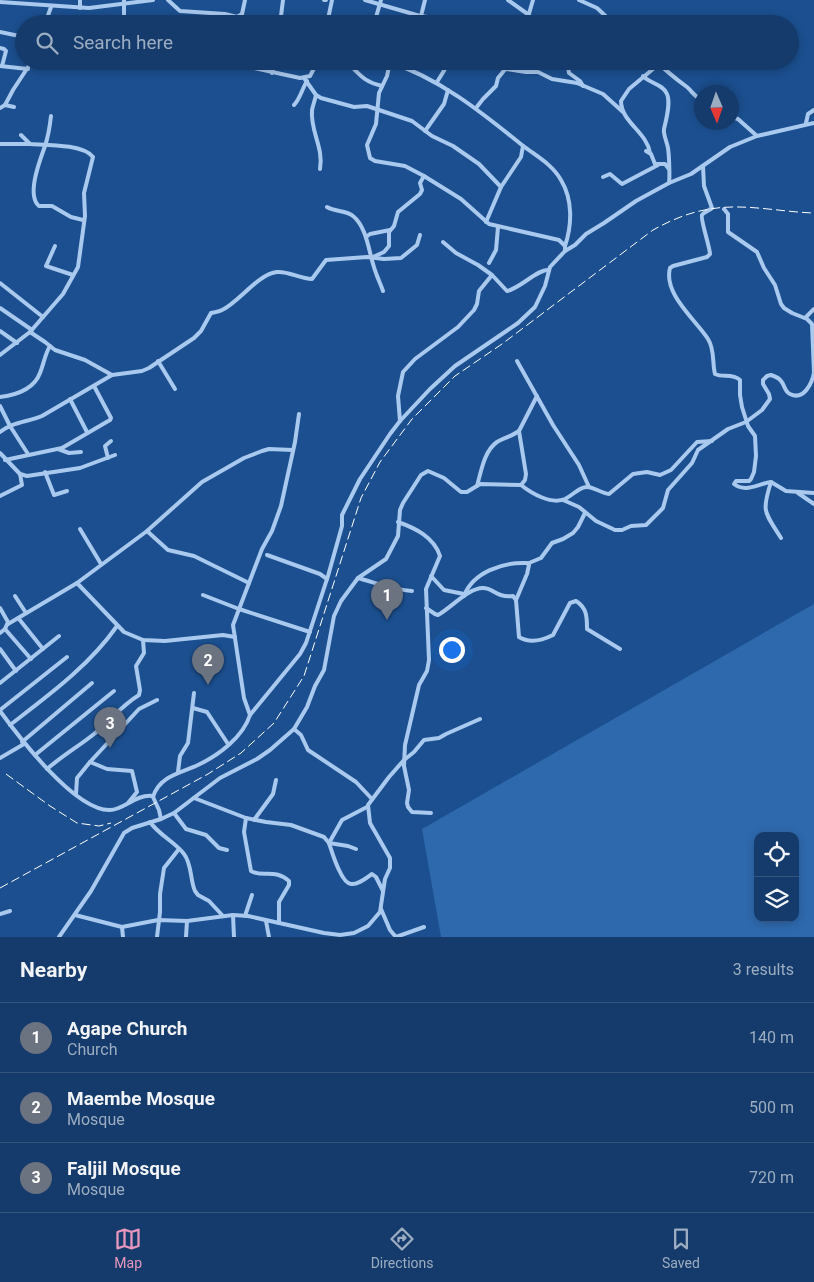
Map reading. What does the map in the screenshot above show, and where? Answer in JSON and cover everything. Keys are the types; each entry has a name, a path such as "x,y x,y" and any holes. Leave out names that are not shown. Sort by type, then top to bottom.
{"street":[{"path":"80,0 80,8"},
{"path":"0,2 21,2 80,8 108,3 153,0"},
{"path":"168,0 180,11 229,15"},
{"path":"241,15 244,12 245,0"},
{"path":"281,15 283,0"},
{"path":"330,15 332,0"},
{"path":"365,0 380,2 417,15"},
{"path":"420,15 424,0"},
{"path":"508,0 529,15 533,0"},
{"path":"579,0 597,8 604,15"},
{"path":"124,2 124,15"},
{"path":"376,15 380,2"},
{"path":"48,15 51,6"},
{"path":"0,32 15,35"},
{"path":"0,48 6,51 1,66 15,68"},
{"path":"0,108 5,105 27,70"},
{"path":"260,70 306,80 316,95 324,99 354,107 365,105 412,121 425,132 453,146 479,164 501,187"},
{"path":"294,105 298,101 306,80 314,70"},
{"path":"355,70 364,81 382,86"},
{"path":"387,70 387,76 379,93 376,124 367,145 368,156 375,162 406,166 424,176 461,200 486,222 498,227 510,228 559,240 565,249"},
{"path":"415,70 476,108 551,166 558,174 567,193 570,217 565,249"},
{"path":"437,82 444,70"},
{"path":"476,108 482,99 496,86 499,76 505,70"},
{"path":"513,70 538,72 552,79 573,82 603,94 623,112 644,139 648,152 654,163 658,165"},
{"path":"569,70 584,86"},
{"path":"623,112 621,101 629,89 649,70"},
{"path":"666,70 680,84 688,88 694,96"},
{"path":"643,76 667,94 668,116 664,131 669,149 669,183"},
{"path":"425,132 444,104 448,90"},
{"path":"316,95 312,110 315,134 320,150 320,169"},
{"path":"5,105 14,106"},
{"path":"806,123 808,114 814,110"},
{"path":"51,116 46,145 35,179 34,195 36,204 52,206 71,217 84,220"},
{"path":"739,121 757,136"},
{"path":"161,819 153,796 159,785 168,777 198,764 228,744 239,734 250,715 300,654 310,632 327,578 342,526 342,515 360,478 400,421 450,370 518,323 535,307 543,292 552,264 565,249 575,245 586,234 636,201 669,183 691,174 730,147 757,136 814,122"},
{"path":"21,135 30,144"},
{"path":"0,144 73,146 92,154 84,193 84,220 79,264 63,294 31,331 1,353"},
{"path":"486,222 501,187 522,157 523,146"},
{"path":"604,177 609,174 622,184 658,165 665,164 669,169"},
{"path":"703,166 704,186 712,209 703,214 701,218 707,235 710,254 708,257 670,268 670,282 675,294 696,326 708,338 713,351 715,374 732,376 740,380 740,395 746,422 756,440 754,472 750,480 736,481 734,484 749,489 771,482 784,490 814,493"},
{"path":"366,237 370,234 390,230 394,226 398,212 422,190 420,183 424,176"},
{"path":"327,206 352,215 366,237 383,291"},
{"path":"59,937 91,891 121,836 132,828 174,813 220,778 258,759 294,729 307,707 324,670 334,616 341,600 358,578 386,559 398,536 398,522 403,503 421,475 425,472 432,471 441,476 461,492 467,492 477,486 486,484 521,485 535,495 573,503 596,521 619,531 630,526 646,525 663,508 668,490 692,463 698,450 728,429 746,422 762,410 768,403 769,394 763,384 763,380 767,376 771,375 781,380 784,388 790,394 796,395 806,390 812,383 814,373 813,326 810,321 790,312 781,304 775,285 764,268 757,252 728,232 728,214 724,209"},
{"path":"489,263 496,250 498,227"},
{"path":"372,258 384,252 389,246 390,230"},
{"path":"0,432 10,426 32,420 112,376 146,370 199,334 211,313 222,310 273,273 286,273 312,279 326,260 401,258 417,245 420,235"},
{"path":"443,242 456,253 492,275 507,291 543,271 549,270"},
{"path":"55,246 46,266 72,275"},
{"path":"400,421 398,396 403,372 415,359 458,327 474,310 477,304 478,291 492,275"},
{"path":"0,283 43,317"},
{"path":"0,308 50,346 62,353 85,360 112,376"},
{"path":"805,318 814,309"},
{"path":"0,331 17,343"},
{"path":"0,397 26,390 35,382 50,346"},
{"path":"517,361 579,465 589,487 600,492 609,494 633,474 647,472 663,474 671,470 697,442 712,441"},
{"path":"158,362 175,389"},
{"path":"5,460 58,449 109,421 111,418 94,386"},
{"path":"477,486 491,448 519,431 537,396"},
{"path":"70,399 87,432"},
{"path":"0,406 28,454"},
{"path":"250,715 244,698 239,658 232,636 233,628 249,582 281,506 299,414"},
{"path":"519,431 526,474 525,480 521,485"},
{"path":"108,458 105,446 111,441"},
{"path":"58,449 68,453 81,452"},
{"path":"0,632 8,624 77,583 147,531 202,482 244,458 269,449 293,450"},
{"path":"0,454 20,474 27,476 80,468 114,455"},
{"path":"45,472 54,495 68,490"},
{"path":"0,496 22,484 20,474"},
{"path":"771,482 765,510 767,517 781,538"},
{"path":"563,500 579,490 589,487"},
{"path":"796,492 814,504"},
{"path":"464,595 470,585 493,567 529,563 541,558 552,543 563,540 573,533 585,513"},
{"path":"398,522 416,529 424,535 437,549 439,558 426,589 429,660 427,671 419,685 412,719 406,736 404,760 404,772 409,790 408,807 412,812 431,813"},
{"path":"80,528 101,564"},
{"path":"147,531 168,550 194,556 249,582"},
{"path":"267,556 327,578"},
{"path":"529,563 529,570 516,600 518,633 523,639 538,640 553,635 570,603 576,601 586,614 588,628 620,649"},
{"path":"431,576 444,590 464,595"},
{"path":"358,578 396,590 412,591"},
{"path":"77,583 117,626 124,632 143,640 165,641 232,636"},
{"path":"426,608 438,614 464,595 484,588 504,597 514,596 516,600"},
{"path":"203,595 310,632"},
{"path":"16,596 26,613"},
{"path":"0,608 8,619 8,624"},
{"path":"19,619 43,649"},
{"path":"10,725 75,674 103,646 117,626"},
{"path":"5,629 32,659"},
{"path":"0,676 2,682 59,636"},
{"path":"47,769 66,753 93,735 128,701 139,696 140,690 136,666 144,653 143,640"},
{"path":"0,649 16,671"},
{"path":"67,657 0,711 23,743 47,769 76,794 94,806 107,810 116,810 144,795 153,796"},
{"path":"0,758 23,743 92,683"},
{"path":"35,755 114,691"},
{"path":"178,772 180,756 188,742 194,693"},
{"path":"76,794 77,778 90,762 140,709 157,700"},
{"path":"193,708 207,712 228,744"},
{"path":"329,843 342,820 367,807 404,760 424,740 439,738 480,718"},
{"path":"294,729 301,736 308,750 356,782 372,799"},
{"path":"90,762 107,769 132,771 137,792 128,802"},
{"path":"254,820 273,794 276,780"},
{"path":"194,798 246,818 291,825 324,837 329,843 334,862 346,882 351,884 357,883 372,874 376,877 383,891"},
{"path":"367,807 370,823 391,859 390,868 385,878 381,910 390,930 396,937 424,927"},
{"path":"174,813 186,829 206,835 219,848 227,850"},
{"path":"246,818 244,832 251,871 255,873 275,873 289,881 289,885 279,902 279,923"},
{"path":"150,822 159,833 184,853 198,895 209,901 223,916"},
{"path":"329,843 356,849"},
{"path":"157,937 164,868 179,849"},
{"path":"246,916 252,895"},
{"path":"75,915 122,927 158,920 187,921 233,915 279,923 325,935 355,935 368,926 381,910"},
{"path":"0,914 10,911"},
{"path":"233,915 234,937"},
{"path":"186,937 187,921"},
{"path":"266,921 269,937"},
{"path":"122,927 123,937"}],"shaded area":[{"path":"814,604 814,937 441,937 422,829"}],"railway":[{"path":"0,888 208,774 241,753 274,723 304,676 361,498 380,462 412,419 455,376 502,344 653,230 667,223 695,212 723,207 749,207 814,213"},
{"path":"6,774 77,823 99,826 111,823"}],"place":[{"name":"Agape Church","path":"387,620"},
{"name":"Maembe Mosque","path":"208,685"},
{"name":"Faljil Mosque","path":"110,748"}]}
